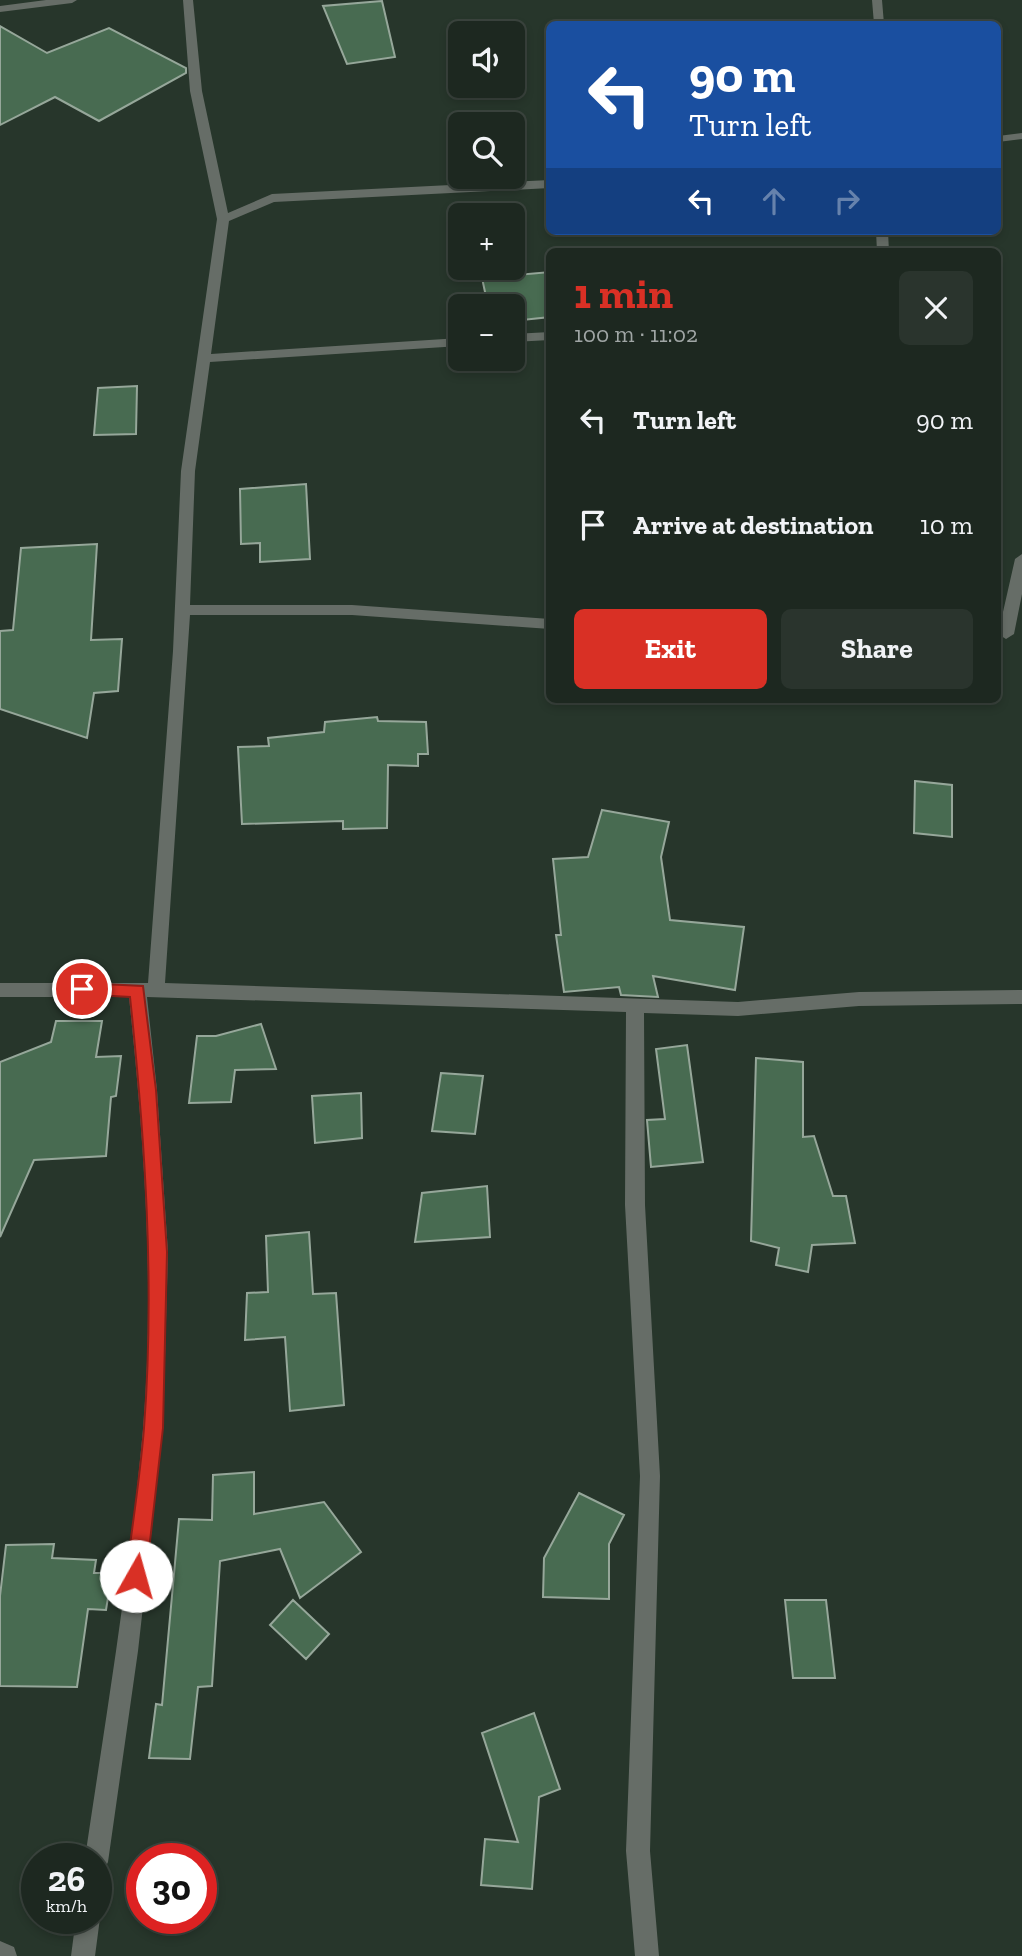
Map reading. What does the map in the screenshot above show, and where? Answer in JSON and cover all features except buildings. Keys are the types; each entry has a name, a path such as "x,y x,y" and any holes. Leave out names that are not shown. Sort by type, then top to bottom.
{"street":[{"path":"0,9 72,0"},
{"path":"99,1843 127,1651 153,1428 158,1252 148,1090 147,990 183,610 188,471 206,358 223,219 196,91 188,0"},
{"path":"877,0 879,21"},
{"path":"1001,139 1022,136"},
{"path":"223,219 272,198 546,184"},
{"path":"525,337 546,336"},
{"path":"206,358 448,343"},
{"path":"1022,559 1002,634 1022,635"},
{"path":"183,610 352,610 546,624"},
{"path":"0,990 147,990 737,1009 859,999 1022,997"},
{"path":"635,1006 635,1205 650,1476 638,1851 647,1956"},
{"path":"83,1956 86,1934"},
{"path":"0,1953 5,1956"}],"route":[{"path":"82,989 137,990 148,1090 158,1252 153,1428 136,1576"}]}
